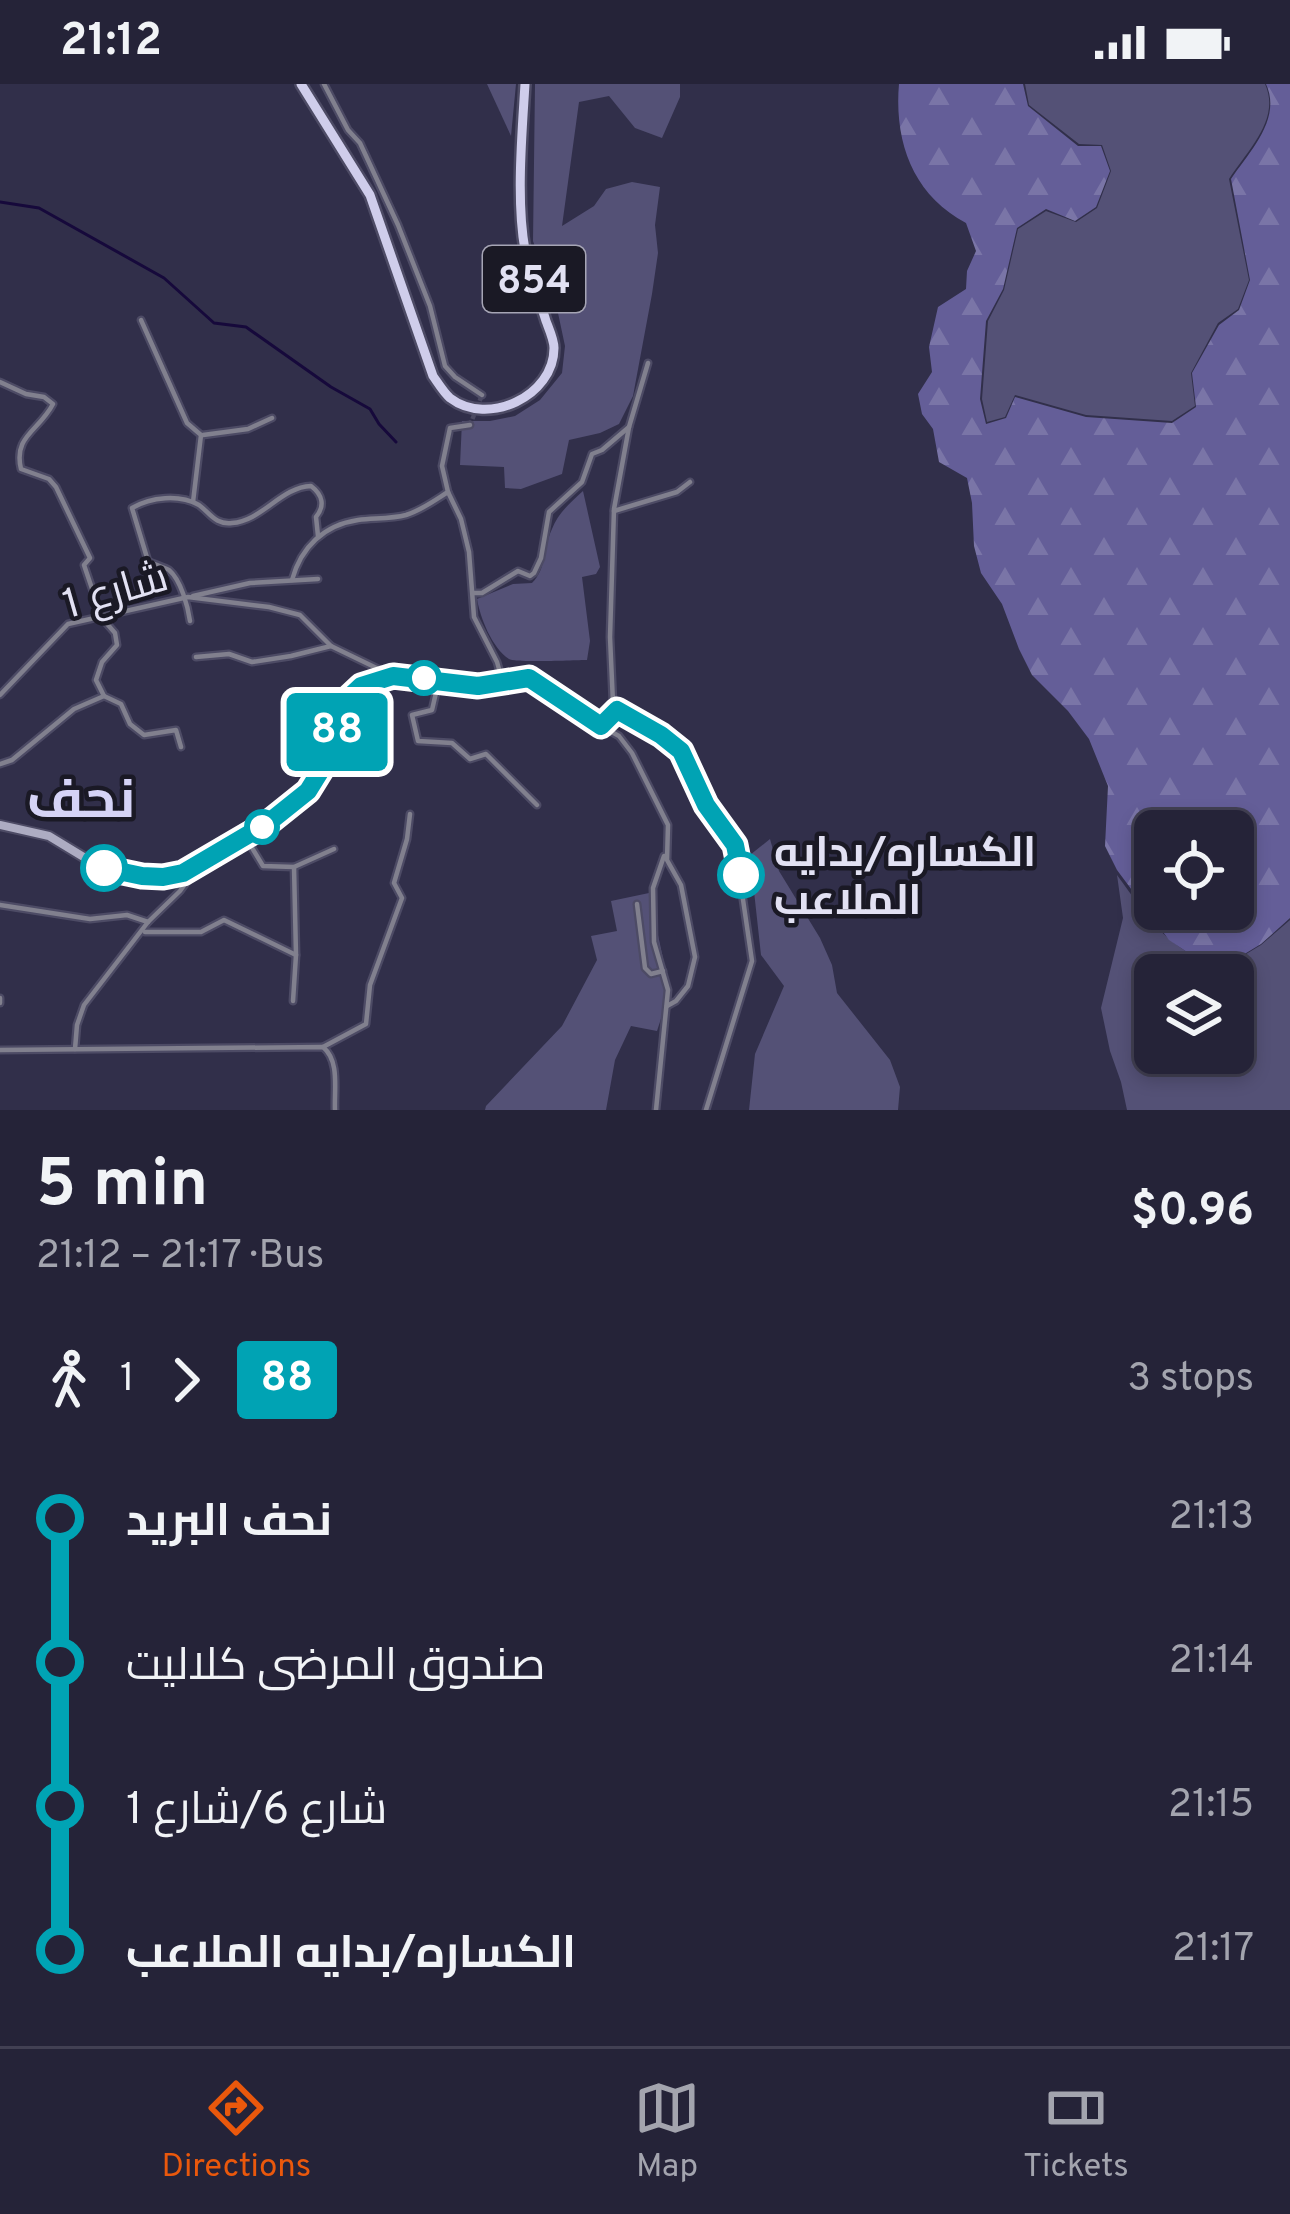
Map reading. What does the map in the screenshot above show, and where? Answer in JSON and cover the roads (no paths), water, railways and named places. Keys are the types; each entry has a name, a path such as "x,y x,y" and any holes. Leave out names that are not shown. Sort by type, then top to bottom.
{"main road":[{"name":"854","path":"301,84 370,195 433,376 450,398 491,410 510,406 534,392 547,373 554,347 525,250 525,84"}],"street":[{"path":"324,84 359,143 398,226 430,306 445,365 482,394"},
{"path":"141,320 187,423 201,435 248,429 272,418"},
{"path":"648,363 628,428 614,511 613,703 681,751 706,805 735,845 752,961 706,1110"},
{"path":"2,384 53,404 17,453 21,470 49,479 56,487 91,558 84,565 117,645 102,662 96,680 104,696 121,704 130,724 145,735 176,730 181,747"},
{"path":"470,425 450,428 442,466 465,536 474,616 503,683"},
{"path":"473,593 482,593 518,571 534,573 549,512 582,482 592,454 628,428"},
{"path":"193,502 201,435"},
{"path":"614,511 677,492 689,482"},
{"path":"190,621 185,597 170,571 148,561 133,508 171,498 193,502 214,520 233,524 302,486 311,486 322,500 316,518 318,536"},
{"path":"292,580 297,563 318,536 333,527 354,520 403,516 448,492"},
{"path":"185,597 250,584 318,579"},
{"name":"شارع 1","path":"0,694 68,624 185,597 268,607 300,616 331,646 393,676"},
{"path":"196,657 229,653 252,662 331,646"},
{"path":"0,826 49,836 100,867 142,876 183,873 246,837 308,791 326,762 346,700 361,686 393,676 478,686 529,678 619,736 668,825 667,860 681,884 695,957 688,986 667,1006"},
{"path":"439,680 432,710 412,715 418,741 452,743 470,759 486,754 537,805"},
{"path":"0,764 12,760 74,709 104,696"},
{"path":"601,726 617,710"},
{"path":"0,1050 323,1047 366,1024 370,985 402,898 394,883 410,814"},
{"path":"246,837 263,866 294,867 334,849"},
{"path":"656,1110 668,990 654,942 653,888 667,849"},
{"path":"76,1048 84,1005 198,865"},
{"path":"293,1001 294,867"},
{"path":"638,904 645,968 651,974 663,971"},
{"path":"0,905 90,919 127,915 148,922"},
{"path":"143,932 201,932 224,920 296,955"},
{"path":"323,1047 334,1063 335,1110"}],"waterway":[{"path":"0,202 39,208 164,278 214,323 246,327 370,409 396,442"}],"tunnel":[{"path":"470,425 482,395"}],"place":[{"name":"الكساره/بدايه الملاعب","path":"741,875"}],"district":[{"name":"نحف","path":"81,798"}]}
